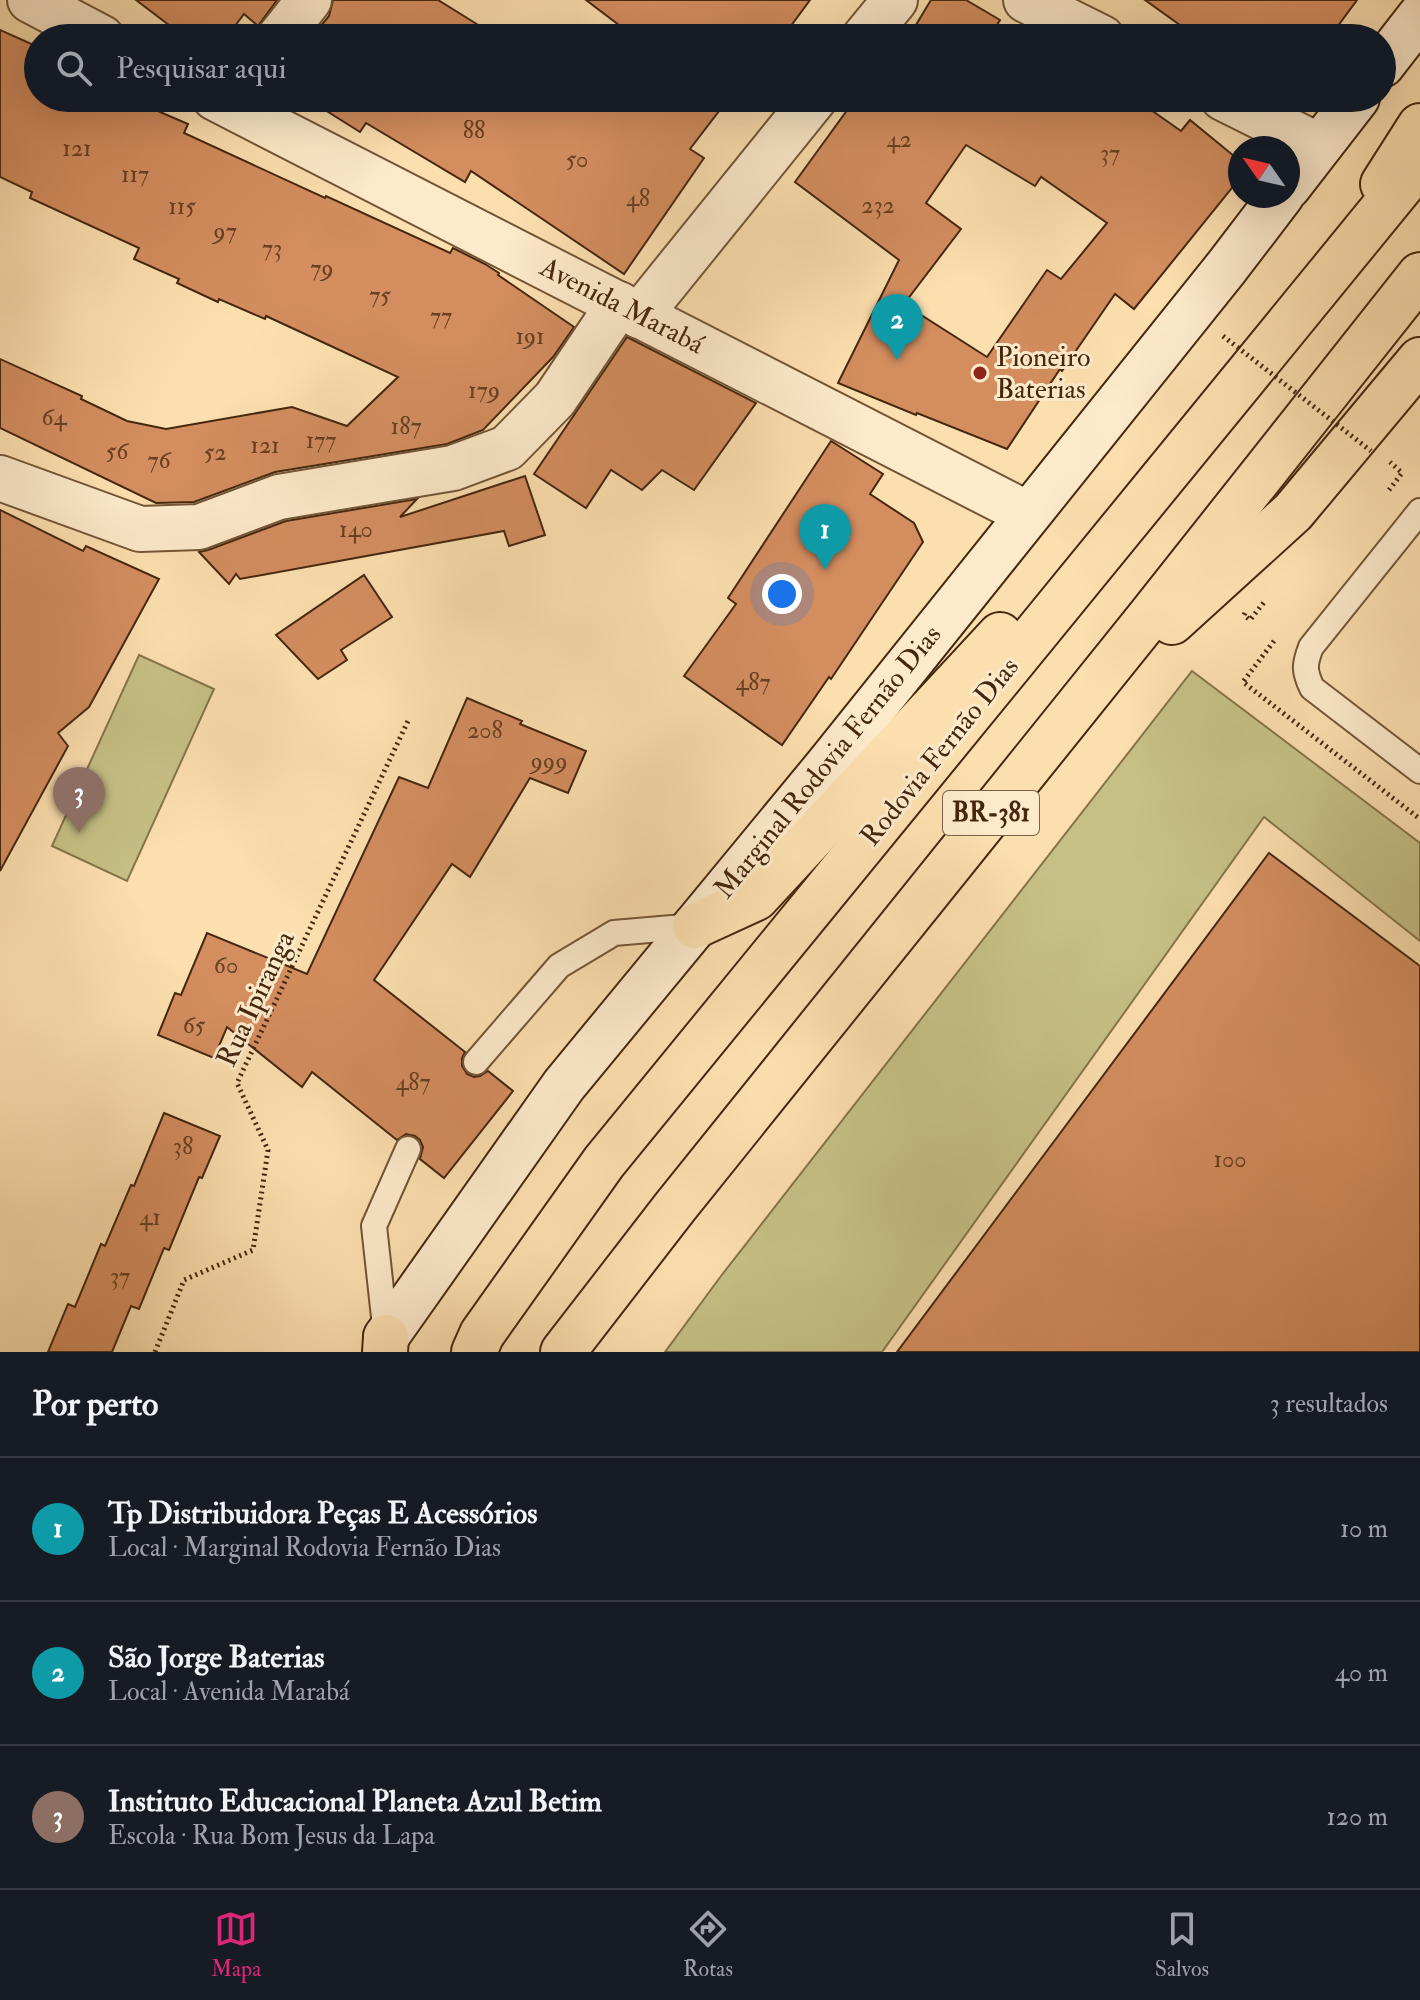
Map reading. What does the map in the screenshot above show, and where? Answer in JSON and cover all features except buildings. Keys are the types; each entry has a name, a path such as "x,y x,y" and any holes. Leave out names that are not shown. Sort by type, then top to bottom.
{"highway":[{"path":"1304,307 1420,126"},
{"name":"Rodovia Fernão Dias","path":"474,1352 482,1334 604,1162 1420,163"},
{"name":"BR-381","path":"563,1352 685,1194 1420,275"},
{"name":"BR-381","path":"1065,721 1293,512 1420,360"},
{"name":"BR-381","path":"695,926 756,898 1001,635 1062,603"}],"street":[{"path":"30,0 75,24"},
{"path":"290,24 309,0"},
{"path":"875,24 895,0"},
{"path":"1026,0 1074,24"},
{"path":"1396,47 1420,16"},
{"name":"Avenida Marabá","path":"247,112 1028,514"},
{"path":"0,478 140,529 199,527 279,497 453,468 507,448 555,399 803,112"},
{"path":"1251,112 1319,146"},
{"path":"1300,171 1346,112"},
{"name":"Marginal Rodovia Fernão Dias","path":"383,1347 564,1085 827,766 1272,208"}],"lane":[{"path":"1420,511 1311,647 1305,663 1312,688 1420,771"},
{"path":"476,1062 559,966 614,933 695,926"},
{"path":"383,1347 374,1226 408,1149"}],"path":[{"path":"1223,336 1371,451"},
{"name":"Rua Ipiranga","path":"155,1352 184,1280 253,1250 268,1150 237,1083 408,721"}],"shaded area":[{"path":"139,655 214,689 127,881 52,846"},
{"path":"1192,671 1420,843 1420,941 1264,817 882,1352 665,1352 721,1276"}],"place":[{"name":"São Jorge Baterias","path":"897,360"},
{"name":"Pioneiro Baterias","path":"980,373"},
{"name":"Tp Distribuidora Peças E Acessórios","path":"825,570"},
{"name":"Instituto Educacional Planeta Azul Betim","path":"79,833"}]}
